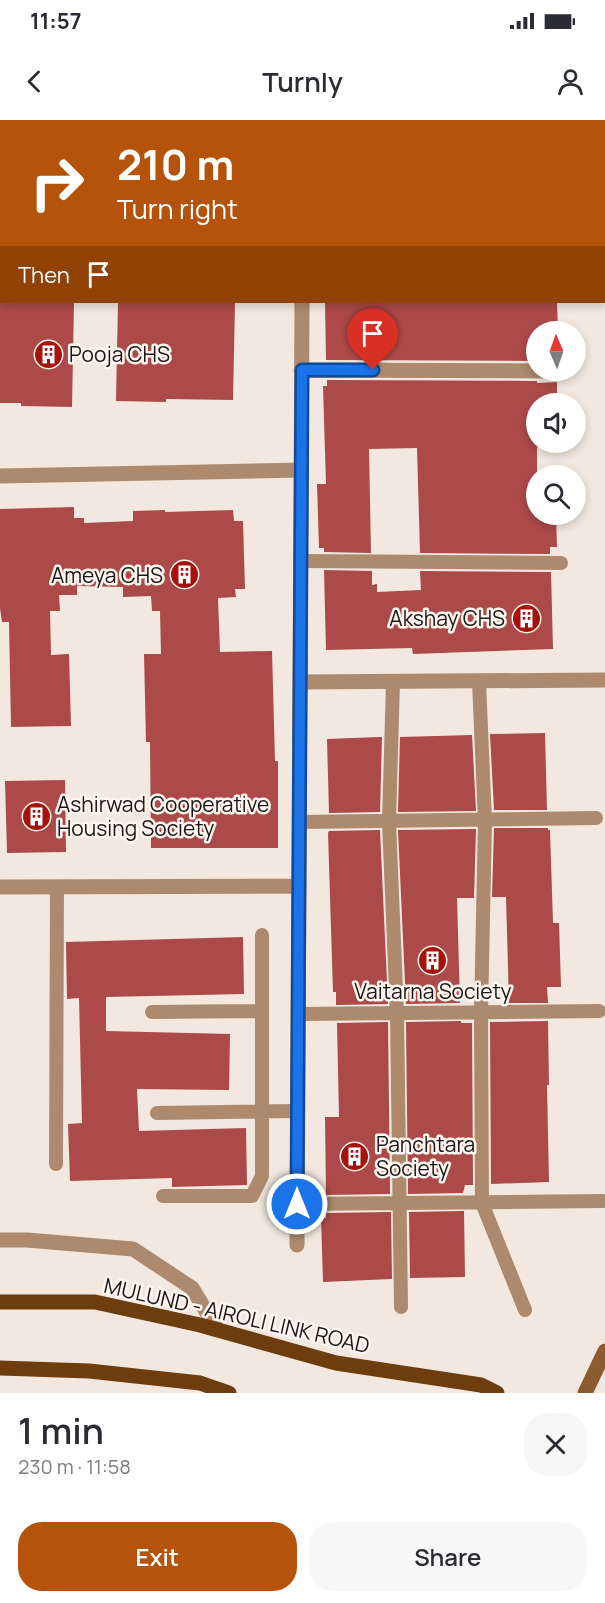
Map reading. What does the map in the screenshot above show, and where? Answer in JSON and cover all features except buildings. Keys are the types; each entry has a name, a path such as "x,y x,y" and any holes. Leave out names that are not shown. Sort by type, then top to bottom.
{"main road":[{"name":"MULUND - AIROLI LINK ROAD","path":"0,1302 95,1302 218,1329 336,1364 481,1385 497,1393"},
{"path":"585,1393 605,1351"},
{"path":"0,1368 89,1371 200,1383 229,1393"}],"street":[{"path":"297,1245 302,303"},
{"path":"302,370 526,371"},
{"path":"0,476 301,470"},
{"path":"300,682 605,680"},
{"path":"0,887 299,886"},
{"path":"0,1240 27,1240 132,1249 192,1288 218,1329"}],"lane":[{"path":"300,561 561,563"},
{"path":"393,682 389,822 397,1014 401,1307"},
{"path":"479,682 485,821 481,1012 483,1203 525,1310"},
{"path":"299,822 596,818"},
{"path":"56,1164 57,887"},
{"path":"163,1196 252,1196 262,1176 262,935"},
{"path":"152,1012 262,1011"},
{"path":"298,1014 599,1011"},
{"path":"157,1113 298,1111"},
{"path":"297,1204 603,1201"}],"place":[{"name":"Pooja CHS","path":"48,354"},
{"name":"Ameya CHS","path":"184,575"},
{"name":"Akshay CHS","path":"526,618"},
{"name":"Ashirwad Cooperative Housing Society","path":"36,816"},
{"name":"Vaitarna Society","path":"433,960"},
{"name":"Panchtara Society","path":"355,1156"}],"route":[{"path":"297,1204 302,370 373,370"}]}
